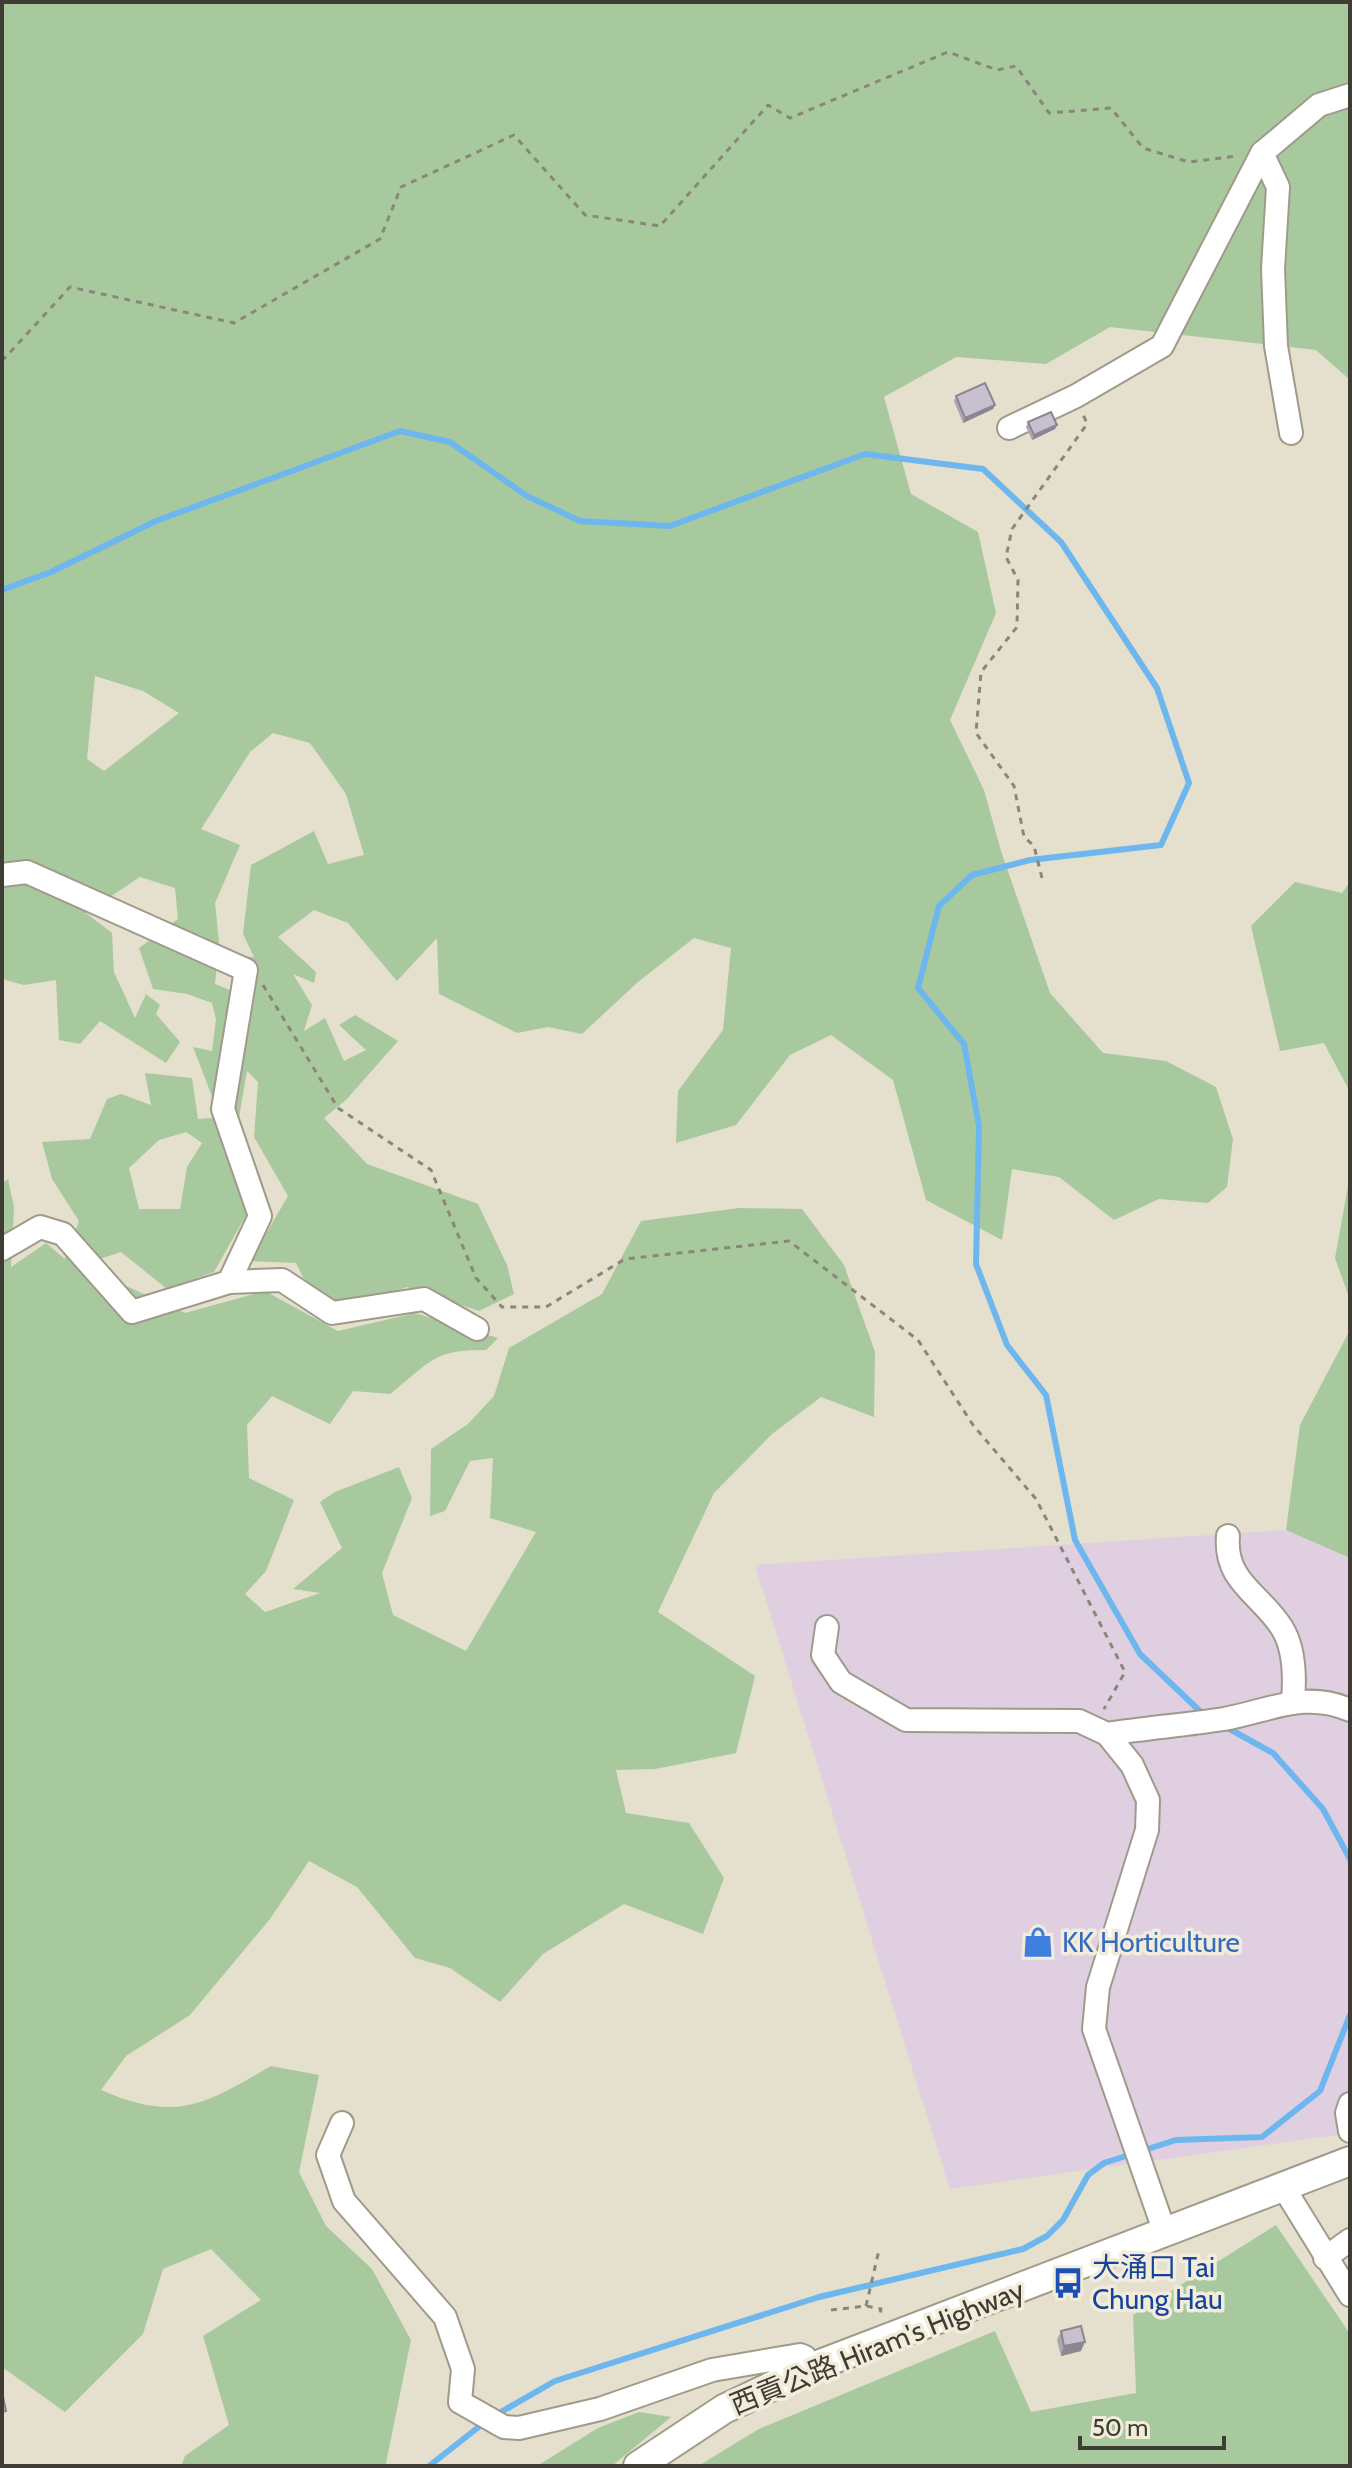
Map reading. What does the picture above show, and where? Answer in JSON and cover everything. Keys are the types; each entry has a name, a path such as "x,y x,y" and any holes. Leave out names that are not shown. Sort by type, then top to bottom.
{"main road":[{"name":"西貢公路 Hiram's Highway","path":"638,2466 724,2409 810,2368 1350,2161"}],"street":[{"path":"1009,428 1076,396 1162,346 1262,153 1319,105 1350,95"},
{"path":"1262,153 1278,187 1273,269 1276,346 1291,433"},
{"path":"2,875 27,872 246,970 223,1109 260,1216 229,1282"},
{"path":"2,1249 40,1227 63,1234 132,1312 229,1282 282,1280 332,1313 424,1299 477,1329"},
{"path":"1228,1536 1227,1559 1238,1581 1282,1627 1289,1643 1295,1674 1293,1700"},
{"path":"827,1627 823,1655 841,1682 906,1720 922,1723 1010,1718 1079,1721 1101,1730 1132,1765 1148,1800 1147,1830 1093,2007 1097,2043 1164,2230"},
{"path":"1101,1730 1226,1718 1293,1700 1316,1699 1350,1710"},
{"path":"1350,2104 1347,2113 1350,2131"},
{"path":"342,2123 328,2155 344,2201 445,2317 463,2369 460,2402 504,2427 564,2419 736,2364 800,2355 805,2357 810,2368"},
{"path":"1282,2185 1350,2295"},
{"path":"1325,2258 1350,2240"}],"path":[{"path":"2,361 70,287 234,323 380,239 401,187 514,135 585,215 660,226 768,105 790,118 948,52 997,70 1016,66 1049,113 1111,108 1143,148 1189,162 1262,153"},
{"path":"1042,878 1034,846 1024,837 1014,786 976,733 981,672 1017,627 1018,580 1006,557 1012,529 1087,424 1076,396"},
{"path":"246,970 269,990 338,1108 431,1170 476,1278 502,1307 546,1307 625,1259 789,1241 918,1340 973,1425 1036,1499 1125,1672 1101,1730"},
{"path":"866,2306 879,2250"},
{"path":"831,2310 866,2306 881,2309 879,2318"}],"shaded area":[{"path":"1286,1530 1350,1558 1350,2133 950,2189 755,1565"}],"green space":[{"path":"2,2 1350,2 1350,380 1316,350 1110,327 1046,364 956,357 884,397 911,494 978,532 996,613 950,720 984,790 1001,851 1050,993 1103,1053 1166,1061 1216,1087 1233,1139 1227,1187 1208,1203 1159,1199 1114,1220 1059,1177 1012,1169 1002,1240 926,1200 893,1080 831,1035 790,1055 736,1125 676,1143 678,1091 723,1030 731,948 694,938 638,982 582,1034 548,1027 517,1033 439,994 437,938 397,981 348,923 314,910 278,937 316,972 314,983 293,974 312,1005 304,1031 325,1018 344,1061 366,1050 339,1025 355,1015 398,1041 346,1100 324,1118 367,1164 478,1204 507,1265 514,1294 479,1311 407,1287 323,1317 296,1263 250,1261 288,1196 254,1137 258,1082 247,1071 239,1117 263,1185 214,1272 167,1289 121,1252 81,1265 185,1313 265,1291 338,1331 415,1313 498,1338 486,1350 443,1355 424,1366 390,1394 353,1391 330,1424 272,1396 247,1425 249,1478 294,1500 266,1571 245,1594 265,1612 320,1593 293,1589 342,1548 320,1502 335,1492 399,1467 412,1498 382,1573 393,1615 466,1651 536,1532 490,1518 493,1458 470,1461 445,1511 430,1516 431,1449 468,1424 494,1396 509,1348 602,1294 641,1221 739,1208 802,1209 844,1265 875,1352 874,1417 821,1397 772,1434 714,1493 658,1612 755,1676 736,1753 655,1769 616,1770 626,1813 689,1823 724,1878 703,1934 624,1904 543,1954 500,2002 450,1968 415,1958 357,1887 309,1861 270,1919 190,2015 126,2056 101,2090 150,2106 171,2107 208,2099 271,2066 319,2075 299,2172 326,2226 372,2269 411,2340 386,2463 389,2466 181,2466 185,2456 229,2425 203,2336 261,2300 211,2249 163,2269 143,2334 65,2412 2,2367 2,1183 8,1179 14,1207 11,1267 46,1243 65,1259 79,1221 52,1179 42,1142 90,1139 107,1099 121,1094 151,1105 145,1073 192,1078 198,1119 212,1118 213,1099 193,1047 212,1051 216,1019 212,1003 187,994 153,989 139,948 178,919 175,888 140,877 86,913 112,933 114,972 135,1018 146,994 160,1005 156,1014 180,1042 166,1063 100,1021 80,1044 59,1040 56,980 24,985 2,979","holes":["95,676 143,691 179,713 104,771 87,759","273,733 310,743 346,794 364,855 328,864 314,831 251,865 243,934 254,957 241,956 232,991 215,984 219,942 215,903 240,845 201,829 250,752","186,1132 202,1143 187,1167 180,1209 139,1209 129,1168 159,1140"]},
{"path":"1295,882 1342,893 1350,882 1350,1092 1324,1043 1280,1051 1251,926"},
{"path":"1350,1175 1350,1300 1335,1258"},
{"path":"1350,1330 1350,1558 1286,1530 1300,1425"},
{"path":"1276,2225 1350,2334 1350,2466 698,2466 759,2429 995,2331 1031,2412 1136,2393 1133,2315"},
{"path":"639,2412 671,2417 612,2466 537,2466 598,2428"}],"building":[{"path":"985,383 995,405 965,418 956,396"},
{"path":"1051,412 1057,425 1034,435 1028,422"},
{"path":"1081,2326 1085,2342 1064,2346 1061,2331"}],"waterway":[{"path":"2,590 51,572 156,521 400,431 450,442 527,496 580,521 670,526 865,454 983,469 1061,542 1157,688 1189,783 1161,845 1030,860 972,875 939,906 918,988 964,1044 979,1126 976,1264 1007,1345 1046,1395 1075,1540 1140,1654 1204,1715"},
{"path":"1224,1726 1273,1753 1323,1809 1350,1859"},
{"path":"494,2416 555,2381 819,2297 1023,2249 1047,2236 1063,2220 1088,2175 1104,2163 1176,2140 1262,2137 1320,2091 1350,2015"},
{"path":"429,2466 485,2422"}],"place":[{"name":"KK Horticulture","path":"1038,1942"},
{"name":"大涌口 Tai Chung Hau","path":"1068,2283"}]}
